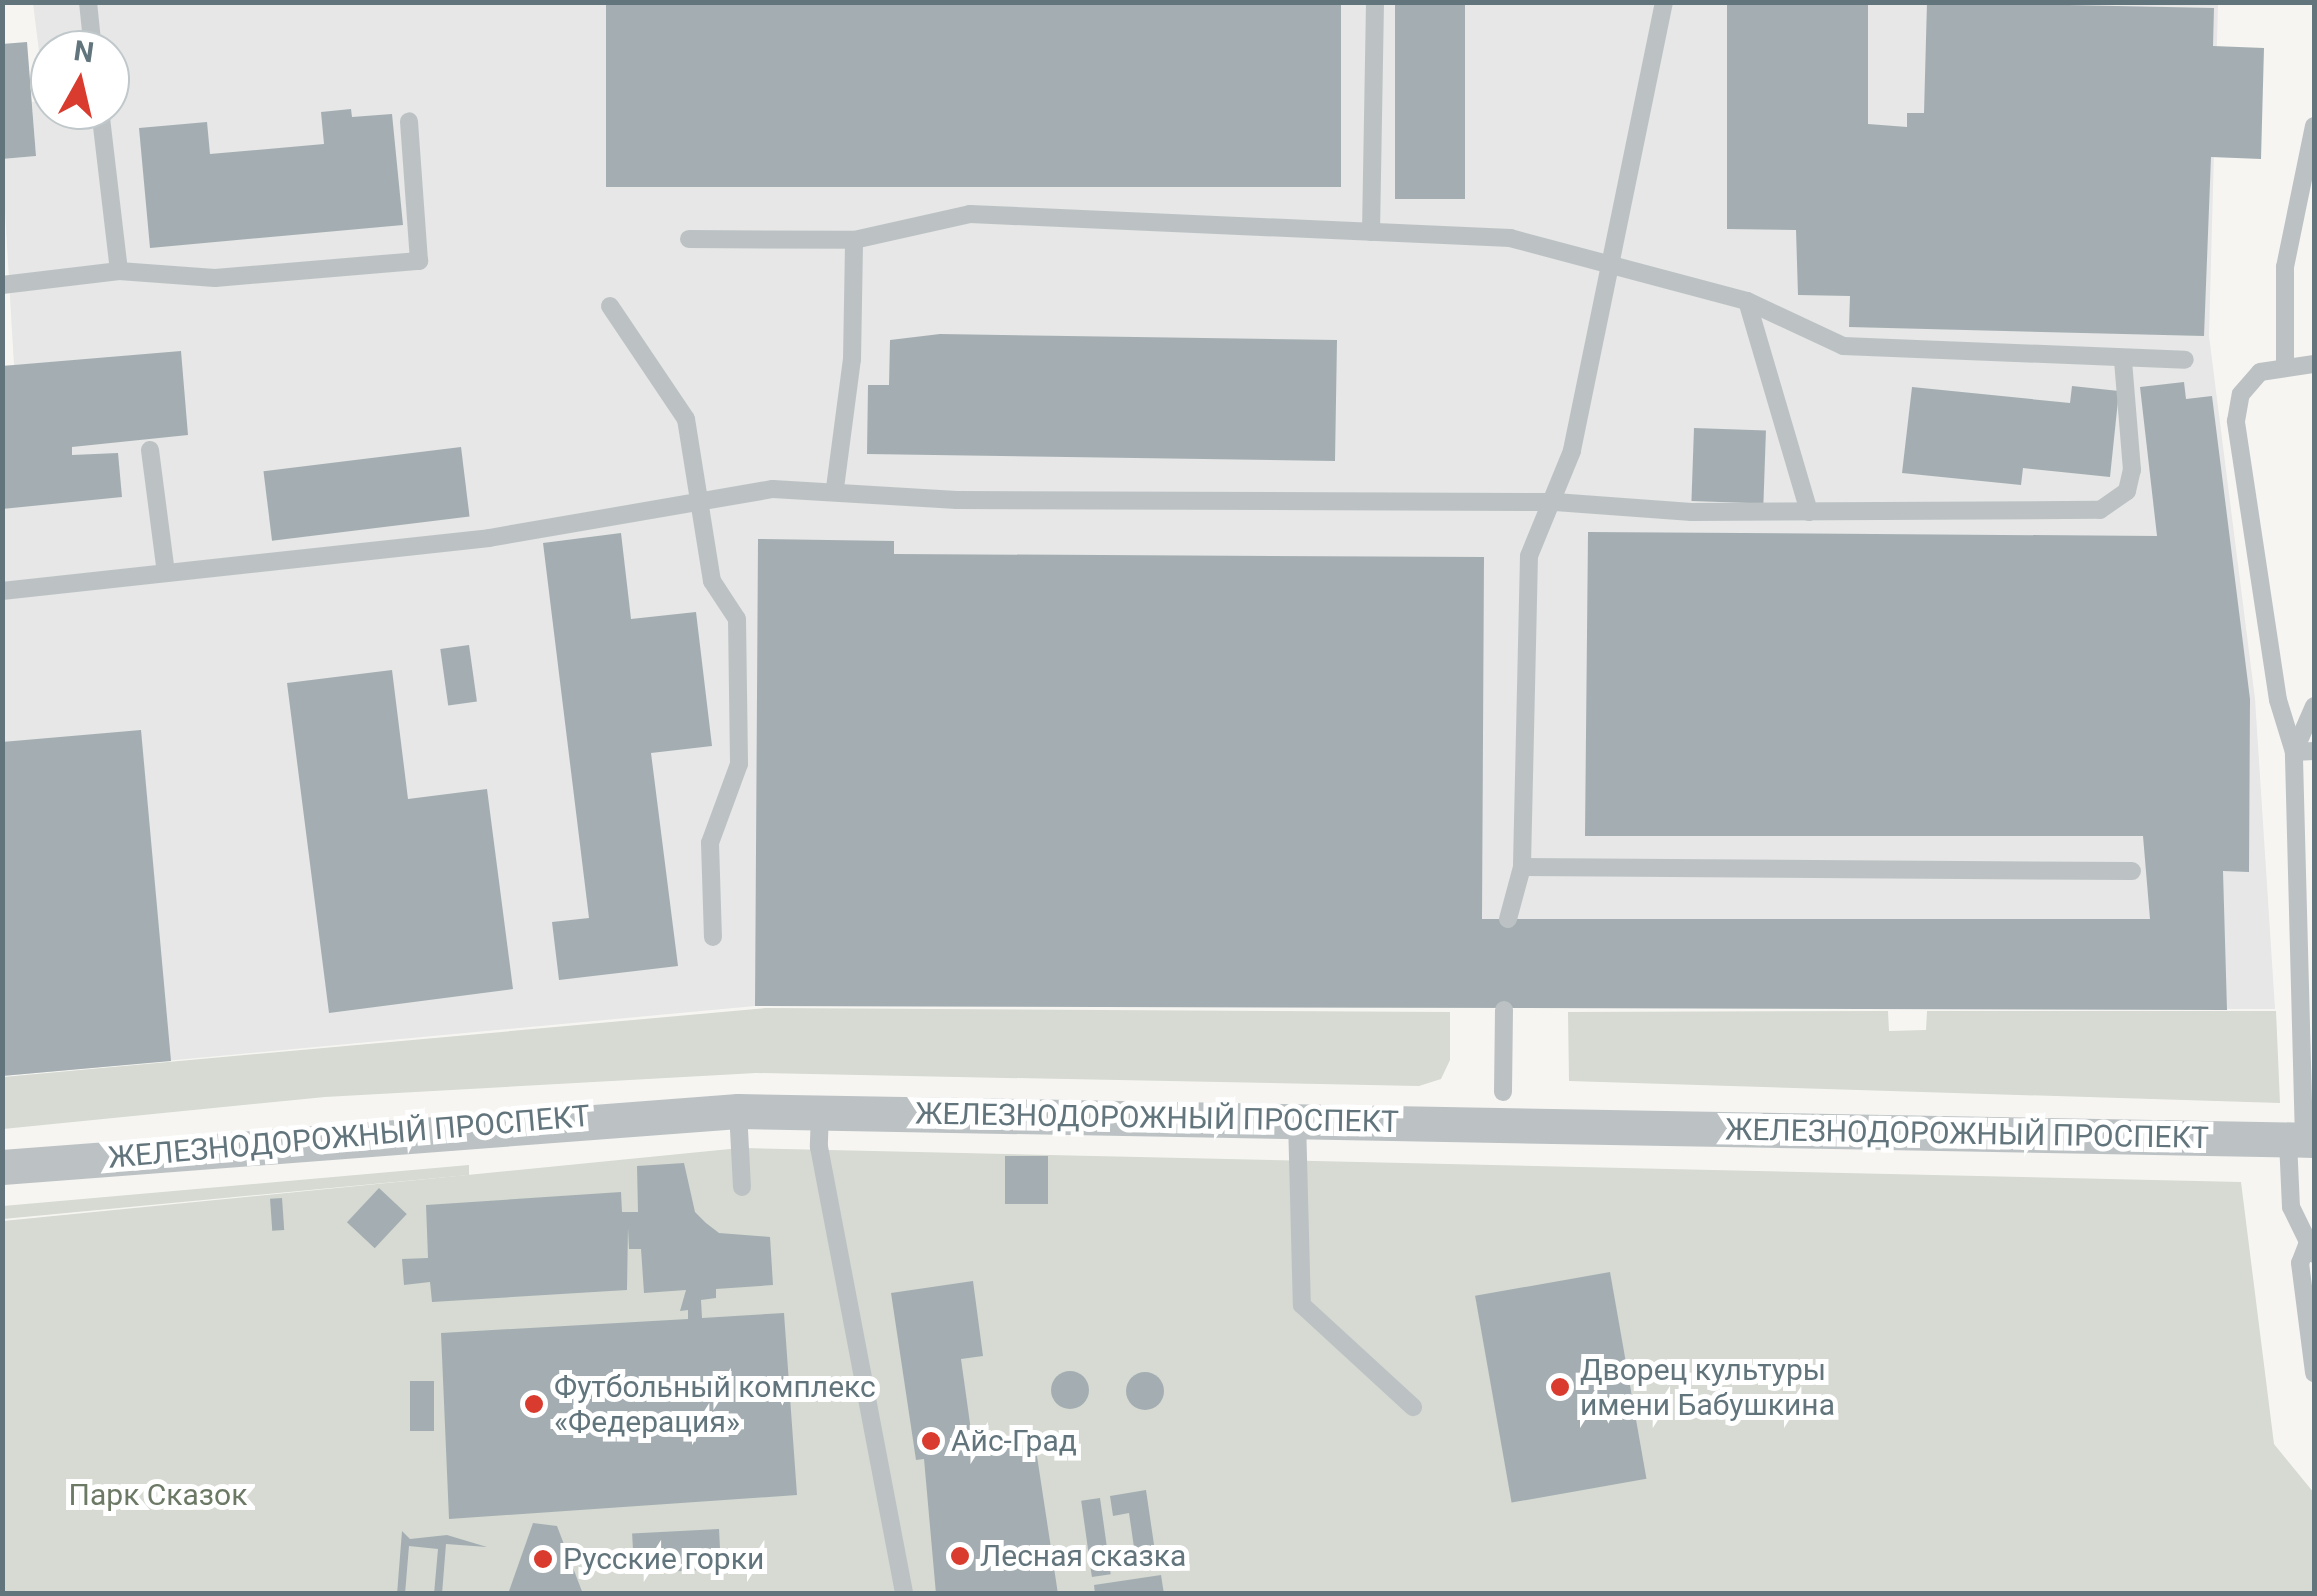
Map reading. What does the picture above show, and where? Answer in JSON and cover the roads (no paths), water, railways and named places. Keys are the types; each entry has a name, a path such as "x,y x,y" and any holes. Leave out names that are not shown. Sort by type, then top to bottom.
{"street":[{"name":"ЖЕЛЕЗНОДОРОЖНЫЙ ПРОСПЕКТ","path":"2,1167 738,1111 2302,1140"}],"lane":[{"path":"88,2 91,30"},
{"path":"1371,232 1375,2"},
{"path":"1508,919 1522,867 1528,556 1555,502 1618,262 1664,2"},
{"path":"2,285 119,271 216,278 420,261 408,121"},
{"path":"2285,363 2285,266 2314,126"},
{"path":"102,130 119,271"},
{"path":"689,239 854,240 970,214 1510,238 1618,262 1747,301 1843,346 2123,361 2185,360"},
{"path":"835,488 852,359 854,240"},
{"path":"1747,301 1809,512"},
{"path":"610,306 686,419 712,581 736,619 739,764 710,843 712,937"},
{"path":"2,591 490,538 700,500 835,488 957,500 1555,502 1809,512 2115,504 2132,470 2123,361"},
{"path":"2314,364 2285,363 2241,394 2236,420 2278,700 2294,752 2305,862 2302,1140 2288,1190 2311,1250 2300,1262 2314,1373"},
{"path":"150,450 166,573"},
{"path":"2294,752 2314,706"},
{"path":"2294,752 2314,751"},
{"path":"1522,867 2132,871"},
{"path":"1504,1010 1504,1092"},
{"path":"738,1111 742,1187"},
{"path":"820,1112 820,1147 904,1594"},
{"path":"1297,1120 1302,1305 1413,1407"}],"place":[{"name":"Дворец культуры имени Бабушкина","path":"1560,1387"},
{"name":"Футбольный комплекс «Федерация»","path":"534,1404"},
{"name":"Айс-Град","path":"931,1441"},
{"name":"Лесная сказка","path":"960,1556"},
{"name":"Русские горки","path":"543,1559"}],"park label":[{"name":"Парк Сказок","path":"158,1495"}]}
